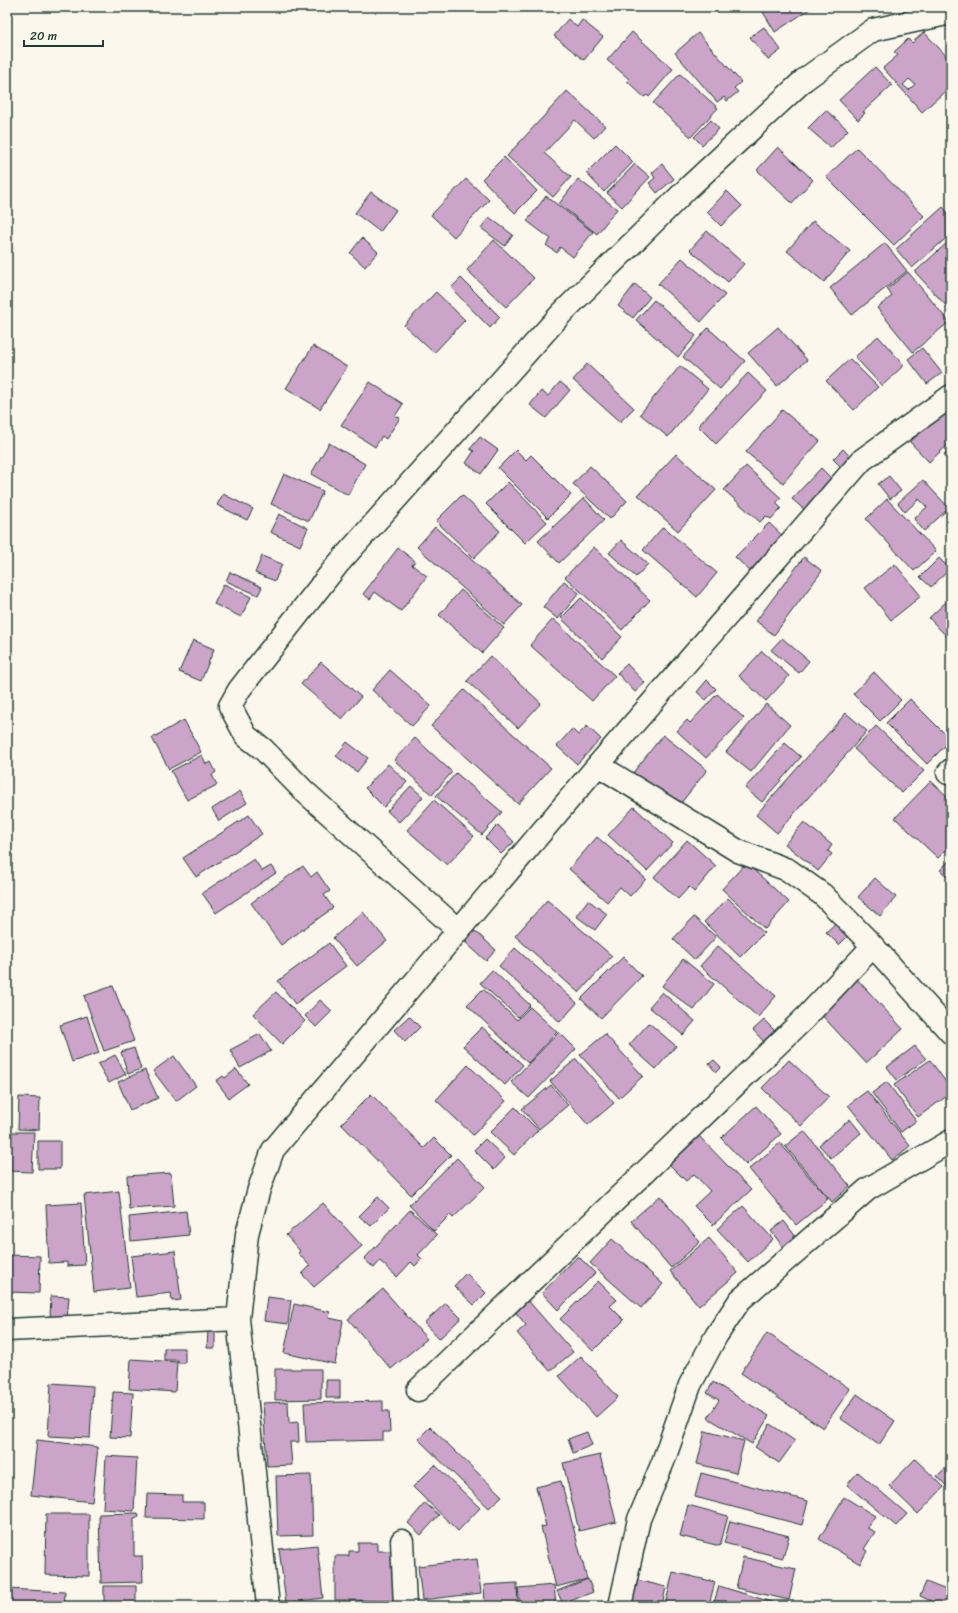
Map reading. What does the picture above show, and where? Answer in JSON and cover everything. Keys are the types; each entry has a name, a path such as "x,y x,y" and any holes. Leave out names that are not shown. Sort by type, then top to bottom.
{"street":[{"path":"458,930 304,791 263,749 246,736 230,706 244,684 338,564 561,314 688,188 804,80 873,30 951,13"},
{"path":"268,1606 238,1319 247,1234 259,1189 273,1150 598,765 862,460 951,396"},
{"path":"598,765 738,851 788,870 823,895 873,946 951,1033"},
{"path":"418,1390 805,1018 873,946"},
{"path":"620,1606 639,1519 663,1462 690,1385 716,1336 740,1300 868,1189 951,1141"},
{"path":"7,1330 238,1319"},
{"path":"402,1541 405,1606"}],"building":[{"path":"760,7 809,7 810,9 775,32"},
{"path":"568,19 577,27 582,20 603,37 584,60 554,36"},
{"path":"764,27 781,50 768,60 750,37"},
{"path":"632,32 673,69 649,97 647,95 644,97 627,81 629,79 607,60"},
{"path":"924,32 951,61 951,86 922,112 883,68 898,55 894,52 908,39 912,43","holes":["909,79 915,84 909,90 903,85"]},
{"path":"698,33 741,82 734,88 738,92 727,101 724,97 717,102 675,53"},
{"path":"875,67 892,85 863,112 865,113 858,120 839,100"},
{"path":"680,74 718,108 691,137 653,103"},
{"path":"567,91 605,126 594,138 575,120 544,153 571,177 553,197 507,156"},
{"path":"826,110 848,130 831,148 808,128"},
{"path":"711,120 719,129 702,145 694,137"},
{"path":"615,144 633,162 604,192 586,173"},
{"path":"778,147 813,180 792,203 757,170"},
{"path":"857,148 924,216 894,245 826,177"},
{"path":"504,157 537,191 515,213 482,179"},
{"path":"635,164 650,177 622,207 607,193"},
{"path":"662,164 674,179 657,193 649,183 655,178 652,173"},
{"path":"466,179 489,200 454,237 431,215"},
{"path":"578,179 617,209 597,234 559,204"},
{"path":"727,191 742,206 721,226 707,212"},
{"path":"371,192 396,210 380,232 355,213"},
{"path":"546,196 593,232 573,257 560,247 557,253 546,245 551,239 527,221"},
{"path":"943,207 951,216 951,234 912,268 896,249"},
{"path":"489,217 513,235 505,246 481,228"},
{"path":"813,221 850,251 824,282 787,251"},
{"path":"707,231 744,264 728,282 690,250"},
{"path":"362,238 378,252 365,267 350,253"},
{"path":"494,240 534,278 506,307 467,270"},
{"path":"949,241 951,243 950,310 915,272"},
{"path":"885,243 907,271 852,315 830,288"},
{"path":"682,258 725,295 701,322 658,284"},
{"path":"908,272 949,322 913,352 877,308 892,296 887,289"},
{"path":"461,278 500,317 490,328 451,288"},
{"path":"635,284 650,297 633,318 618,306"},
{"path":"436,292 465,320 434,353 404,325"},
{"path":"654,300 696,336 678,357 636,320"},
{"path":"778,327 807,360 777,386 748,353"},
{"path":"708,328 745,361 720,389 683,357"},
{"path":"878,336 904,365 882,386 855,357"},
{"path":"313,346 347,367 320,409 286,388"},
{"path":"922,348 942,373 927,384 908,359"},
{"path":"850,359 878,387 854,410 826,381"},
{"path":"587,364 634,408 620,422 573,380"},
{"path":"680,366 708,389 668,437 640,414"},
{"path":"748,373 767,391 716,444 698,426"},
{"path":"370,382 403,404 395,416 400,418 386,439 382,436 375,447 341,425"},
{"path":"560,382 570,390 546,418 530,405 541,391 548,396"},
{"path":"950,405 951,442 929,462 910,442"},
{"path":"782,410 820,441 783,483 746,452"},
{"path":"480,437 498,450 481,474 466,463 474,451 470,449"},
{"path":"329,443 365,464 348,495 311,474"},
{"path":"951,448 951,463 944,454"},
{"path":"843,449 853,460 843,469 833,459"},
{"path":"516,450 526,460 531,455 571,495 548,518 498,468"},
{"path":"676,454 716,490 678,531 638,495"},
{"path":"590,466 627,501 610,519 573,484"},
{"path":"746,466 781,498 776,503 781,508 771,519 766,516 760,522 724,490"},
{"path":"821,468 835,482 807,512 792,499"},
{"path":"284,474 323,491 309,521 271,504"},
{"path":"889,476 901,491 890,499 878,484"},
{"path":"923,480 949,508 924,531 914,519 927,507 919,499 905,512 898,503"},
{"path":"508,482 547,522 525,543 486,504"},
{"path":"223,494 253,509 247,520 217,505"},
{"path":"462,495 500,531 474,558 436,521"},
{"path":"584,498 604,520 559,563 538,541"},
{"path":"887,499 936,551 914,571 866,519"},
{"path":"279,514 308,528 300,546 270,532"},
{"path":"769,523 787,540 753,574 735,557"},
{"path":"435,527 522,605 504,625 417,547"},
{"path":"663,527 717,573 697,597 643,550"},
{"path":"621,540 648,564 636,577 609,553"},
{"path":"594,547 650,600 622,630 565,577"},
{"path":"398,548 415,561 412,565 427,576 401,611 375,592 370,599 363,594"},
{"path":"262,556 282,564 275,581 255,573"},
{"path":"804,557 822,571 774,635 756,621"},
{"path":"939,558 950,569 931,587 920,577"},
{"path":"895,564 921,596 891,620 865,588"},
{"path":"230,572 262,587 258,595 226,581"},
{"path":"564,581 579,593 558,619 543,607"},
{"path":"224,584 251,597 241,617 214,604"},
{"path":"461,590 504,628 482,653 439,615"},
{"path":"581,598 622,637 602,658 561,618"},
{"path":"949,599 951,601 951,641 929,618"},
{"path":"553,619 615,676 592,701 530,645"},
{"path":"782,638 809,661 799,673 771,650"},
{"path":"193,640 214,649 201,681 179,672"},
{"path":"762,651 789,676 766,701 739,676"},
{"path":"490,656 541,703 518,728 467,681"},
{"path":"321,662 361,697 342,719 301,684"},
{"path":"627,664 645,683 635,692 617,673"},
{"path":"390,670 431,706 412,726 372,690"},
{"path":"874,672 901,700 880,721 853,694"},
{"path":"707,680 716,689 706,700 697,692"},
{"path":"464,690 551,768 518,804 431,726"},
{"path":"717,694 744,718 706,758 677,731 687,720 690,723"},
{"path":"910,699 951,740 927,764 886,723"},
{"path":"766,704 790,725 751,772 726,752"},
{"path":"846,713 867,731 777,833 756,815"},
{"path":"184,720 201,752 169,769 152,738"},
{"path":"587,726 601,739 577,764 557,746 572,729 578,735"},
{"path":"876,726 924,771 902,793 854,749"},
{"path":"663,735 707,770 677,808 632,774"},
{"path":"415,738 452,772 432,795 394,760"},
{"path":"347,742 368,758 357,772 336,756"},
{"path":"785,743 801,757 762,802 745,788"},
{"path":"202,755 206,764 211,762 216,772 212,775 217,785 187,800 171,771"},
{"path":"388,764 407,782 384,807 365,788"},
{"path":"456,773 502,812 482,835 436,796"},
{"path":"931,781 951,800 951,845 938,858 895,818"},
{"path":"411,786 423,797 399,822 387,811"},
{"path":"240,791 247,803 219,821 212,809"},
{"path":"434,800 474,836 447,865 407,830"},
{"path":"634,807 673,843 647,871 608,835"},
{"path":"249,815 262,834 196,877 183,858"},
{"path":"804,822 832,845 828,851 832,854 818,871 785,844"},
{"path":"498,825 514,842 501,854 485,838"},
{"path":"597,837 646,879 630,896 620,887 607,902 569,869"},
{"path":"687,840 716,866 694,892 689,887 678,899 654,877"},
{"path":"254,859 262,871 271,866 276,873 216,913 202,893"},
{"path":"951,859 951,880 940,870"},
{"path":"746,863 789,902 765,929 722,889"},
{"path":"303,866 311,877 317,872 330,891 324,895 333,908 281,945 251,903"},
{"path":"875,878 896,897 880,916 858,897"},
{"path":"728,898 764,933 740,957 704,922"},
{"path":"547,900 612,956 579,993 515,936"},
{"path":"588,900 607,914 595,930 576,916"},
{"path":"363,912 387,941 357,966 333,938"},
{"path":"694,917 716,937 695,960 673,939"},
{"path":"837,922 849,935 839,945 826,932"},
{"path":"475,931 496,950 486,961 465,942"},
{"path":"329,943 346,966 295,1004 278,981"},
{"path":"718,946 776,996 758,1017 700,966"},
{"path":"515,948 577,1003 560,1022 499,966"},
{"path":"623,957 642,976 601,1018 581,999"},
{"path":"683,959 714,984 694,1010 662,986"},
{"path":"492,970 530,1005 518,1017 480,983"},
{"path":"855,977 903,1029 866,1063 818,1011"},
{"path":"113,986 134,1041 104,1051 84,996"},
{"path":"483,989 517,1020 530,1007 557,1032 528,1063 467,1005"},
{"path":"276,992 305,1021 282,1044 253,1014"},
{"path":"662,992 695,1021 683,1035 649,1007"},
{"path":"320,1000 332,1011 316,1027 305,1016"},
{"path":"87,1016 99,1053 72,1062 60,1025"},
{"path":"409,1016 420,1027 405,1042 394,1030"},
{"path":"764,1020 778,1034 767,1045 753,1030"},
{"path":"649,1023 676,1046 656,1069 629,1045"},
{"path":"482,1027 523,1065 505,1085 463,1046"},
{"path":"559,1032 576,1049 529,1098 511,1082"},
{"path":"260,1034 271,1051 240,1068 230,1050"},
{"path":"605,1034 643,1076 619,1098 580,1055"},
{"path":"915,1046 926,1059 897,1080 887,1067"},
{"path":"134,1048 141,1069 128,1074 121,1052"},
{"path":"115,1055 126,1074 109,1083 98,1064"},
{"path":"174,1056 196,1086 176,1101 153,1071"},
{"path":"576,1059 614,1103 588,1125 550,1081"},
{"path":"714,1060 721,1067 716,1072 709,1064"},
{"path":"789,1060 829,1097 801,1126 762,1088"},
{"path":"930,1060 951,1089 951,1093 918,1117 894,1085"},
{"path":"468,1065 506,1101 473,1135 436,1100"},
{"path":"236,1069 248,1084 229,1098 216,1081 223,1076 225,1078"},
{"path":"145,1070 158,1098 130,1110 118,1082"},
{"path":"887,1082 916,1121 901,1132 872,1093"},
{"path":"551,1085 568,1105 539,1129 522,1109"},
{"path":"867,1091 910,1146 892,1160 848,1105"},
{"path":"371,1094 424,1148 434,1138 451,1155 411,1195 341,1124"},
{"path":"19,1097 40,1098 39,1130 18,1129"},
{"path":"756,1106 781,1134 746,1165 721,1138"},
{"path":"515,1107 538,1130 514,1155 490,1132"},
{"path":"850,1119 861,1133 831,1158 819,1145"},
{"path":"804,1131 850,1186 832,1202 785,1146"},
{"path":"7,1132 34,1132 32,1172 7,1171"},
{"path":"698,1135 751,1190 713,1225 694,1206 710,1191 694,1174 686,1181 668,1163"},
{"path":"485,1139 505,1158 494,1170 474,1150"},
{"path":"38,1141 60,1141 60,1169 38,1169"},
{"path":"780,1143 828,1199 796,1225 749,1169"},
{"path":"457,1158 485,1187 453,1218 450,1215 434,1231 409,1205"},
{"path":"171,1173 174,1206 129,1209 127,1176"},
{"path":"119,1191 130,1288 94,1292 84,1195"},
{"path":"660,1196 700,1242 671,1268 631,1221"},
{"path":"378,1197 389,1208 371,1226 359,1216"},
{"path":"81,1203 85,1265 67,1266 67,1262 49,1263 46,1205"},
{"path":"323,1203 362,1246 314,1287 302,1274 310,1266 298,1253 300,1251 286,1235"},
{"path":"743,1206 773,1239 748,1262 717,1229"},
{"path":"410,1210 437,1235 418,1255 422,1259 415,1266 411,1262 397,1277 380,1261 374,1268 364,1259"},
{"path":"186,1211 189,1235 131,1241 129,1217"},
{"path":"784,1221 799,1241 786,1251 771,1231"},
{"path":"709,1238 738,1273 699,1306 670,1271"},
{"path":"612,1239 663,1284 641,1308 590,1263"},
{"path":"175,1251 181,1300 172,1301 171,1293 136,1297 131,1256"},
{"path":"7,1255 40,1256 39,1293 7,1292"},
{"path":"578,1256 595,1273 558,1310 542,1293"},
{"path":"466,1273 486,1293 474,1305 454,1286"},
{"path":"598,1281 617,1300 610,1306 624,1320 593,1351 560,1319"},
{"path":"383,1289 427,1339 391,1369 348,1319"},
{"path":"51,1296 69,1297 67,1319 50,1318"},
{"path":"267,1297 291,1300 288,1324 264,1321"},
{"path":"525,1297 573,1352 550,1371 517,1333 526,1325 512,1308"},
{"path":"446,1303 461,1318 439,1339 424,1323"},
{"path":"294,1304 330,1312 329,1318 343,1321 335,1364 284,1353"},
{"path":"208,1330 215,1330 215,1348 207,1348"},
{"path":"767,1333 850,1389 823,1428 741,1373"},
{"path":"164,1348 185,1348 185,1363 178,1363 178,1360 164,1360"},
{"path":"581,1356 618,1397 596,1417 559,1376"},
{"path":"131,1359 177,1362 175,1392 129,1389"},
{"path":"275,1369 321,1369 321,1399 275,1400"},
{"path":"326,1380 340,1380 340,1398 326,1398"},
{"path":"713,1382 769,1416 752,1444 708,1418 719,1400 707,1393"},
{"path":"51,1383 93,1386 90,1438 48,1436"},
{"path":"113,1392 133,1393 130,1438 110,1437"},
{"path":"857,1394 895,1421 879,1445 840,1418"},
{"path":"383,1401 383,1411 389,1411 390,1432 383,1432 383,1440 306,1442 304,1403"},
{"path":"288,1402 289,1423 298,1422 299,1442 290,1442 292,1465 267,1466 263,1403"},
{"path":"770,1424 795,1441 779,1463 755,1447"},
{"path":"430,1427 502,1496 489,1508 418,1439"},
{"path":"705,1431 744,1441 736,1473 697,1464"},
{"path":"587,1432 592,1445 573,1453 568,1439"},
{"path":"37,1440 98,1447 92,1502 31,1495"},
{"path":"600,1455 616,1522 579,1531 563,1463"},
{"path":"106,1456 137,1458 134,1511 103,1509"},
{"path":"915,1459 944,1487 918,1514 889,1486"},
{"path":"951,1463 951,1491 937,1476"},
{"path":"435,1465 480,1508 458,1531 413,1487"},
{"path":"858,1472 907,1514 896,1526 847,1485"},
{"path":"701,1473 808,1501 802,1525 695,1497"},
{"path":"311,1475 313,1535 278,1536 276,1476"},
{"path":"561,1481 587,1579 556,1587 541,1527 546,1526 536,1487"},
{"path":"147,1494 182,1495 182,1502 204,1502 204,1519 146,1518"},
{"path":"844,1497 875,1516 867,1528 875,1532 864,1549 867,1551 860,1564 819,1539"},
{"path":"425,1503 439,1515 421,1535 408,1523"},
{"path":"688,1505 728,1516 720,1546 680,1536"},
{"path":"138,1513 139,1517 134,1518 134,1556 142,1556 143,1582 101,1583 99,1514"},
{"path":"46,1514 89,1514 89,1576 45,1575"},
{"path":"730,1521 789,1536 783,1558 724,1543"},
{"path":"358,1543 377,1543 377,1551 399,1551 398,1601 335,1600 335,1556 349,1556 349,1551 358,1551"},
{"path":"317,1545 323,1598 286,1603 279,1549"},
{"path":"743,1557 796,1569 789,1600 736,1588"},
{"path":"477,1559 481,1593 422,1600 418,1566"},
{"path":"673,1572 715,1582 709,1605 665,1606"},
{"path":"588,1579 593,1592 563,1604 557,1591"},
{"path":"637,1580 666,1587 662,1606 631,1606"},
{"path":"926,1582 951,1592 951,1606 942,1606 920,1596"},
{"path":"517,1583 518,1606 485,1606 484,1585"},
{"path":"554,1585 556,1606 520,1606 518,1588"},
{"path":"104,1586 136,1586 136,1604 104,1605"},
{"path":"719,1586 781,1605 713,1606"},
{"path":"7,1589 65,1592 64,1606 7,1606"}]}
